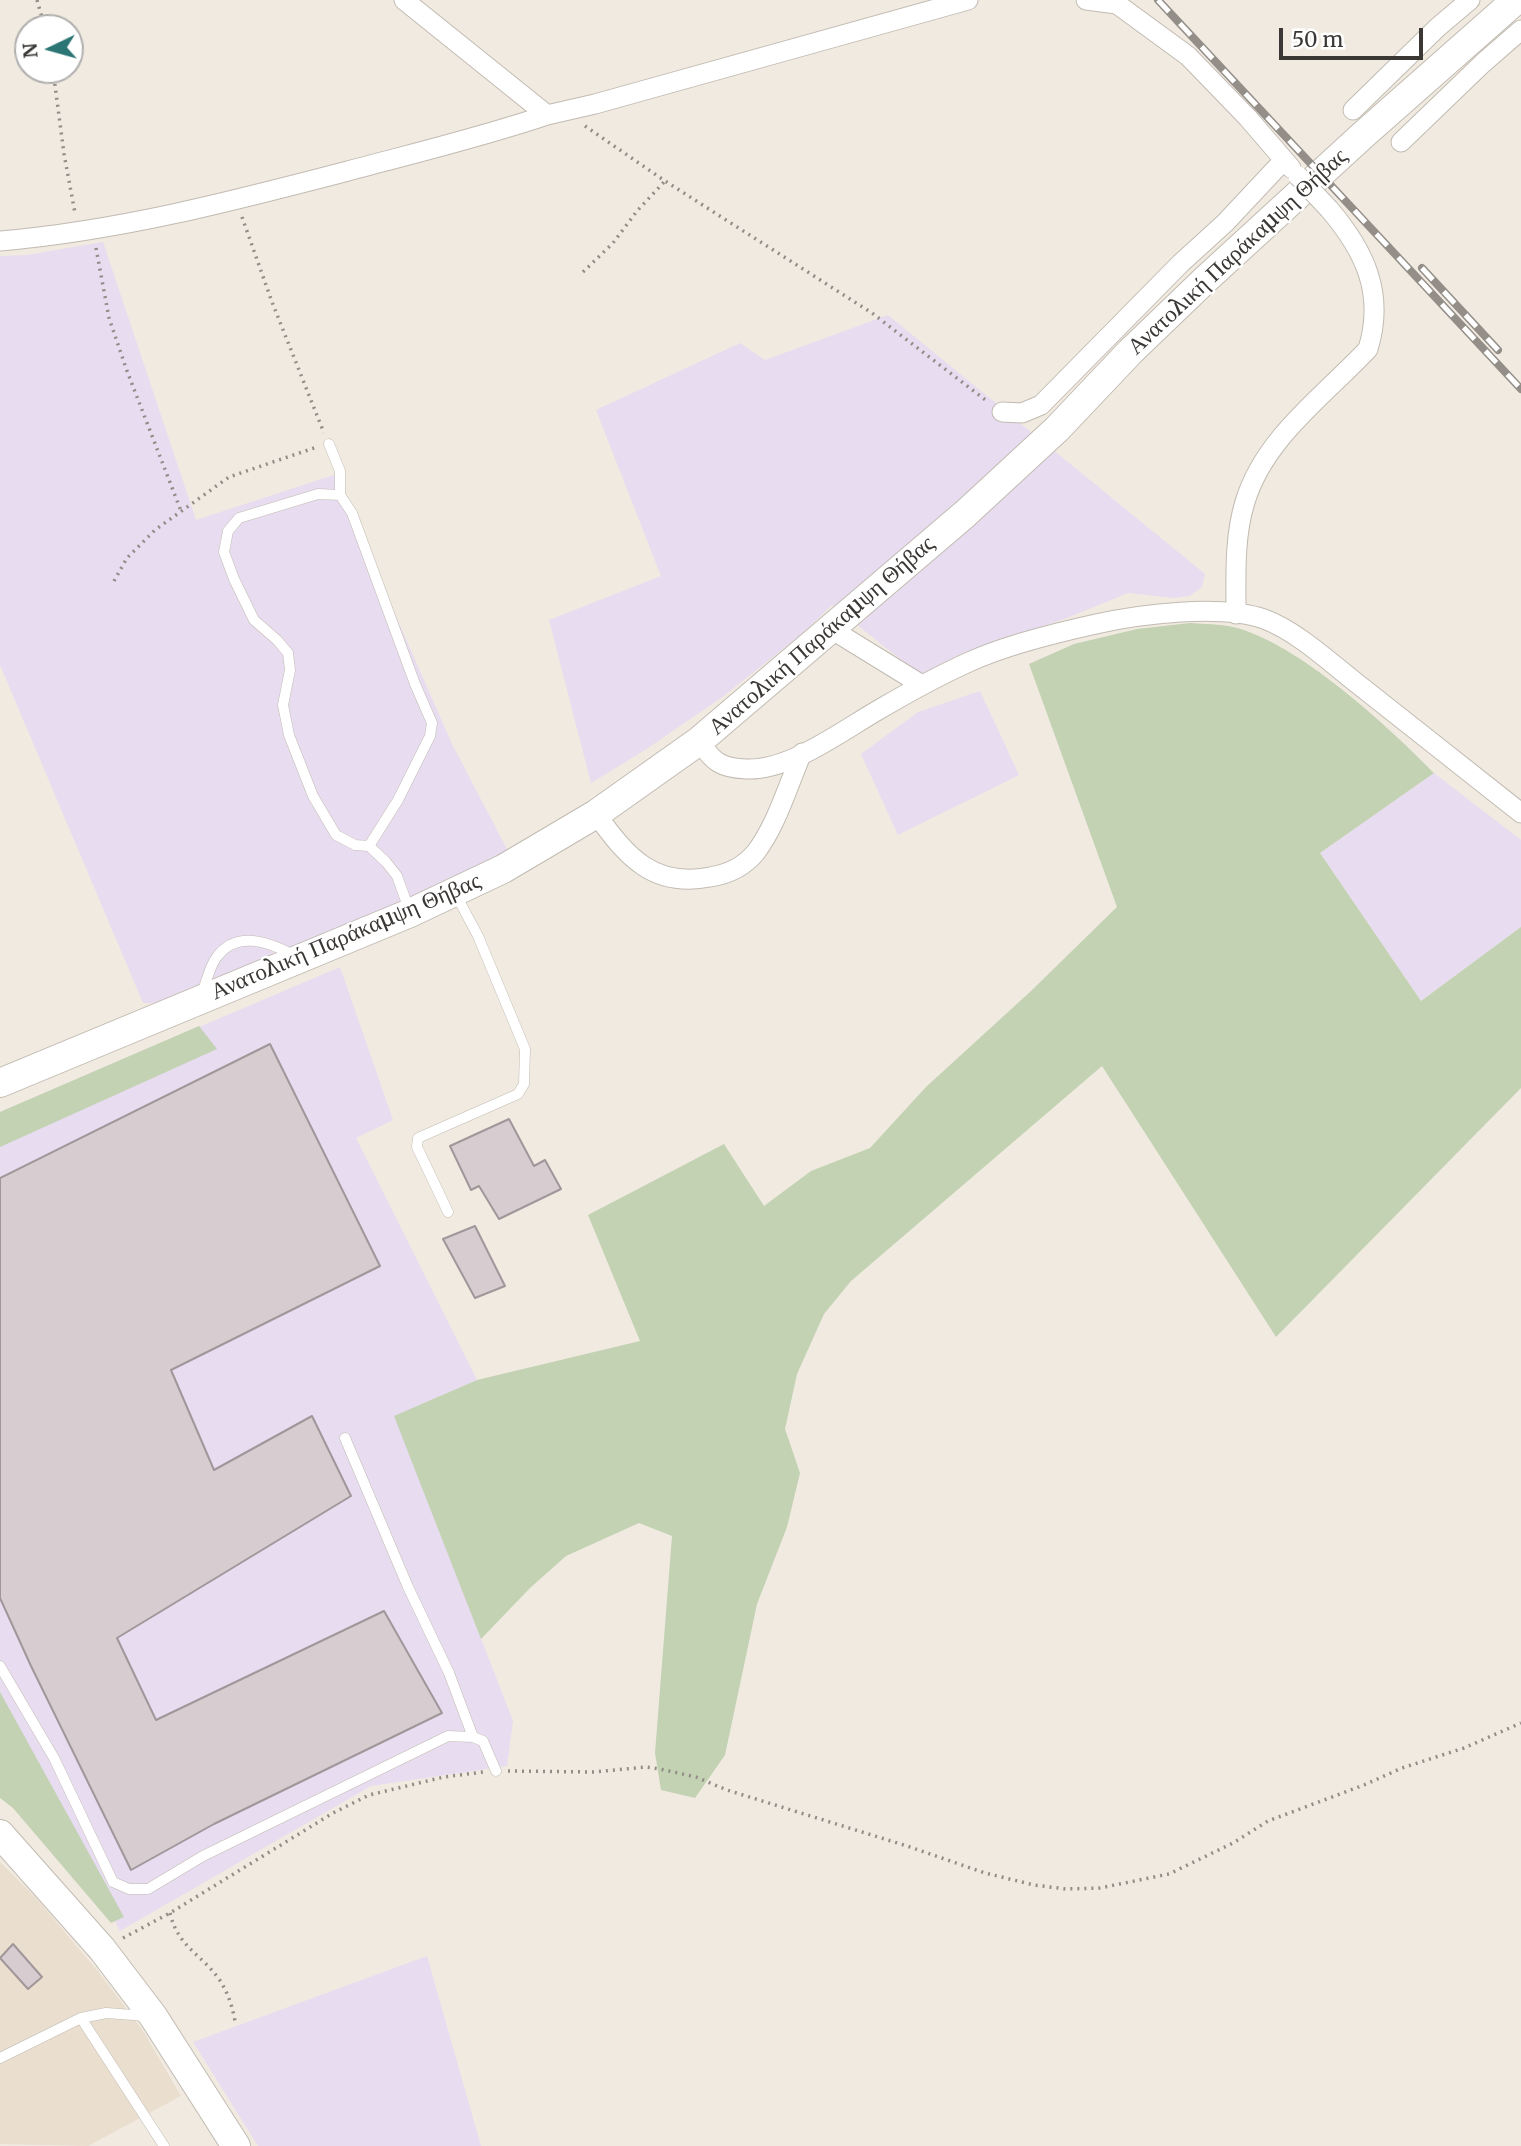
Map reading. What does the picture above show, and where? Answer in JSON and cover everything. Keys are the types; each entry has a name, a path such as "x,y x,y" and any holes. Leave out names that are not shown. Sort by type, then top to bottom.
{"main road":[{"name":"Ανατολική Παράκαμψη Θήβας","path":"0,1083 455,893 503,869 596,814 699,741 965,514 1057,429 1130,352 1206,279 1363,135 1517,0"},
{"path":"0,1834 102,1949 153,2016 236,2146"}],"street":[{"path":"404,0 555,114"},
{"path":"0,241 171,215 236,199 461,141 968,0"},
{"path":"1086,0 1117,4 1188,56 1347,229 1359,249 1374,295 1375,327 1368,349 1275,445 1254,478 1244,503 1239,534 1236,614"},
{"path":"1353,110 1438,27 1470,0"},
{"path":"1401,142 1521,30"},
{"path":"1002,412 1022,413 1041,405 1181,263 1225,223 1284,160"},
{"path":"699,741 711,759 729,767 749,769 773,765 802,754 922,685 972,660 1096,624 1169,614 1236,614 1264,619 1312,648 1521,813"},
{"path":"831,629 922,685"},
{"path":"596,814 632,858 655,873 690,881 731,873 755,853 802,754"}],"lane":[{"path":"329,444 340,471 340,495 352,513 432,723 430,736 398,800 369,846"},
{"path":"340,495 318,494 239,518 228,531 224,552 254,620 288,653 290,670 283,705 289,735 313,796 336,835 355,845 369,846 386,862 397,876 410,914"},
{"path":"448,1212 417,1147 418,1138 518,1094 524,1084 525,1049 478,936 455,893"},
{"path":"200,999 215,959 230,944 250,940 278,946 299,958"},
{"path":"345,1438 408,1587 449,1673 473,1737"},
{"path":"0,1666 54,1758 113,1882 129,1889 148,1889 203,1856 448,1736 473,1737 483,1741 496,1770"},
{"path":"0,2058 81,2018 106,2013 153,2016"},
{"path":"81,2018 164,2146"}],"path":[{"path":"55,84 64,154 108,318 181,511"},
{"path":"555,114 666,181 872,313 957,381 1002,412"},
{"path":"583,272 613,243 637,211 666,181"},
{"path":"114,581 127,558 155,530 229,477 329,444 272,302 236,199"},
{"path":"102,1949 170,1913 333,1813 369,1795 443,1777 496,1770 594,1772 646,1767 660,1769 696,1777 727,1790 985,1873 1034,1885 1066,1889 1100,1888 1169,1874 1233,1843 1268,1821 1402,1768 1464,1748 1521,1723"},
{"path":"170,1913 180,1939 218,1977 230,1998 236,2021"}],"shaded area":[{"path":"103,242 196,520 334,475 452,744 509,853 441,889 158,1003 143,1003 0,665 0,256 27,255"},
{"path":"888,315 1205,574 1202,587 1189,596 1174,598 1128,593 1067,618 963,653 920,675 832,605 803,633 721,698 591,783 549,620 661,576 596,410 740,343 765,360"},
{"path":"980,691 1019,775 898,835 861,754 918,712"},
{"path":"1434,773 1521,840 1521,927 1421,1001 1320,853"},
{"path":"340,967 393,1120 356,1138 477,1380 395,1416 513,1721 507,1766 371,1786 120,1931 0,1706 0,1112"},
{"path":"0,1862 36,1898 96,1969 142,2029 181,2096 88,2146 0,2144"},
{"path":"427,1956 481,2146 258,2146 193,2042"}],"green space":[{"path":"1190,623 1233,627 1258,636 1313,667 1367,710 1434,773 1320,853 1421,1001 1521,927 1521,1088 1276,1337 1102,1066 851,1281 824,1314 797,1374 785,1429 800,1473 787,1527 757,1604 725,1755 695,1798 661,1790 655,1753 672,1536 639,1523 566,1556 530,1588 481,1639 394,1416 477,1380 640,1341 588,1215 724,1144 764,1206 811,1171 870,1148 926,1087 1031,991 1117,907 1029,664 1074,644 1137,629"},
{"path":"199,1026 217,1049 0,1147 0,1112"},
{"path":"0,1692 124,1917 111,1923 13,1808 0,1798"}],"building":[{"path":"270,1044 380,1266 171,1370 214,1470 312,1416 351,1496 117,1638 156,1720 384,1611 442,1713 214,1824 131,1870 0,1598 0,1178"},
{"path":"509,1119 534,1166 545,1160 561,1189 499,1219 479,1186 471,1190 450,1146"},
{"path":"475,1226 505,1286 475,1298 443,1239"},
{"path":"13,1944 42,1977 28,1989 0,1958"}],"railway":[{"path":"1158,0 1521,389"},
{"path":"1422,268 1498,350"}]}
